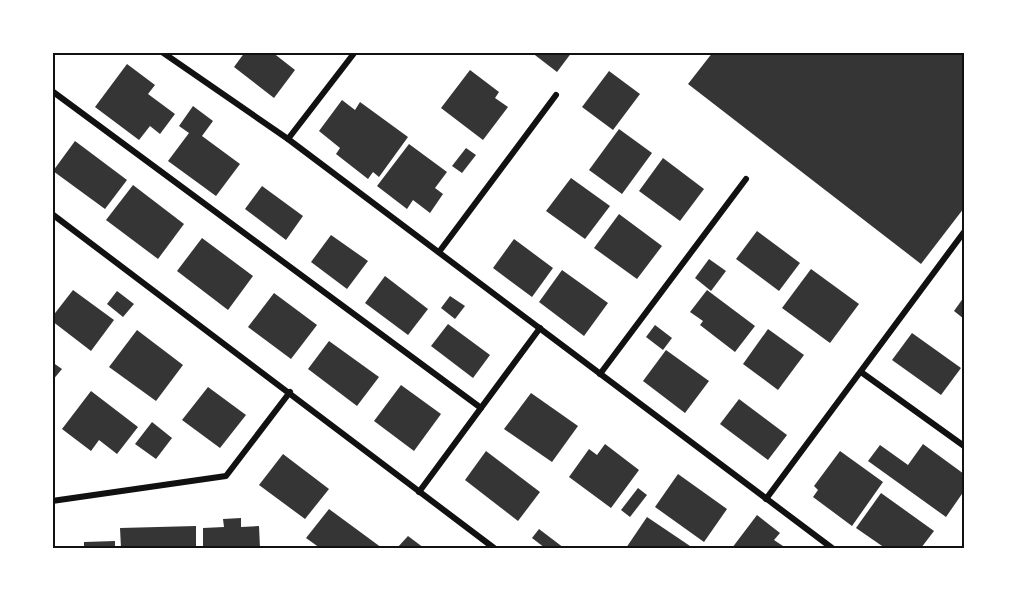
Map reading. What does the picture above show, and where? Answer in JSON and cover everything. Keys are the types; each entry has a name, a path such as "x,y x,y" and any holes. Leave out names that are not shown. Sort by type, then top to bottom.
{"street":[{"path":"162,52 288,139 832,549"},
{"path":"288,139 355,52"},
{"path":"52,91 481,408"},
{"path":"439,252 556,95"},
{"path":"600,374 746,179"},
{"path":"52,214 290,392 494,549"},
{"path":"766,499 964,232"},
{"path":"419,492 540,328"},
{"path":"861,372 964,446"},
{"path":"53,499 226,476 290,392"}],"building":[{"path":"245,52 272,52 295,70 274,98 234,67"},
{"path":"531,52 572,52 557,72"},
{"path":"713,52 964,52 964,208 921,264 688,84"},
{"path":"127,64 155,85 148,94 175,114 160,134 150,126 139,140 95,107"},
{"path":"470,70 499,92 495,98 508,107 483,140 441,108"},
{"path":"609,71 640,94 613,130 582,107"},
{"path":"342,100 355,110 360,102 408,137 379,177 373,172 368,179 336,154 340,148 319,131"},
{"path":"193,106 213,121 202,136 240,164 216,196 168,161 189,133 179,126"},
{"path":"619,129 652,153 622,194 589,170"},
{"path":"75,141 127,180 105,209 53,171"},
{"path":"409,144 447,172 435,188 443,194 430,213 413,200 407,209 377,186"},
{"path":"466,148 476,155 462,173 452,166"},
{"path":"663,158 704,189 680,221 639,191"},
{"path":"571,178 610,206 585,239 546,211"},
{"path":"133,185 184,224 158,259 106,220"},
{"path":"262,186 303,216 286,240 245,209"},
{"path":"619,214 662,246 637,279 594,248"},
{"path":"757,231 800,263 779,291 736,259"},
{"path":"331,235 368,261 347,289 311,262"},
{"path":"202,238 253,276 228,310 177,271"},
{"path":"514,239 553,268 532,297 493,268"},
{"path":"709,259 726,271 711,291 695,278"},
{"path":"811,269 859,304 830,343 782,308"},
{"path":"562,270 608,303 584,336 539,302"},
{"path":"385,276 428,309 408,335 365,303"},
{"path":"73,290 114,320 91,351 52,321 52,317"},
{"path":"707,290 755,326 735,352 700,325 703,321 690,312"},
{"path":"117,291 134,304 123,317 107,304"},
{"path":"274,293 317,325 291,359 248,327"},
{"path":"450,296 465,306 455,319 441,308"},
{"path":"964,297 964,319 954,311"},
{"path":"448,324 490,355 473,378 431,346"},
{"path":"655,325 672,338 663,350 646,337"},
{"path":"768,329 804,355 778,390 743,364"},
{"path":"137,330 183,365 156,401 109,367"},
{"path":"912,333 961,368 941,395 892,360"},
{"path":"329,341 379,377 357,406 308,369"},
{"path":"666,350 709,381 685,413 643,381"},
{"path":"52,362 62,369 52,381"},
{"path":"401,385 441,414 414,451 374,421"},
{"path":"208,387 246,415 220,448 182,420"},
{"path":"91,391 138,427 117,454 99,440 91,451 62,429"},
{"path":"531,393 578,426 552,462 504,429"},
{"path":"739,399 787,435 768,460 720,424"},
{"path":"152,422 172,438 156,459 135,444"},
{"path":"605,444 639,470 611,508 569,477 589,449 597,455"},
{"path":"923,444 964,474 964,491 946,517 868,461 880,445 908,465"},
{"path":"486,451 540,492 518,521 465,480"},
{"path":"840,451 883,482 852,526 813,497 818,490 814,486"},
{"path":"283,454 329,489 305,519 259,485"},
{"path":"678,474 727,509 704,542 655,507"},
{"path":"638,488 647,495 630,517 621,510"},
{"path":"881,493 934,531 921,548 885,548 856,528"},
{"path":"329,509 382,548 320,548 306,538"},
{"path":"757,515 780,533 774,540 786,548 732,548"},
{"path":"647,517 693,548 626,548"},
{"path":"241,518 241,527 259,526 260,548 203,548 203,528 224,527 223,519"},
{"path":"196,526 196,548 121,548 120,528"},
{"path":"539,529 564,548 545,548 532,538"},
{"path":"408,536 424,548 397,548"},
{"path":"115,541 115,548 84,548 84,542"}]}
